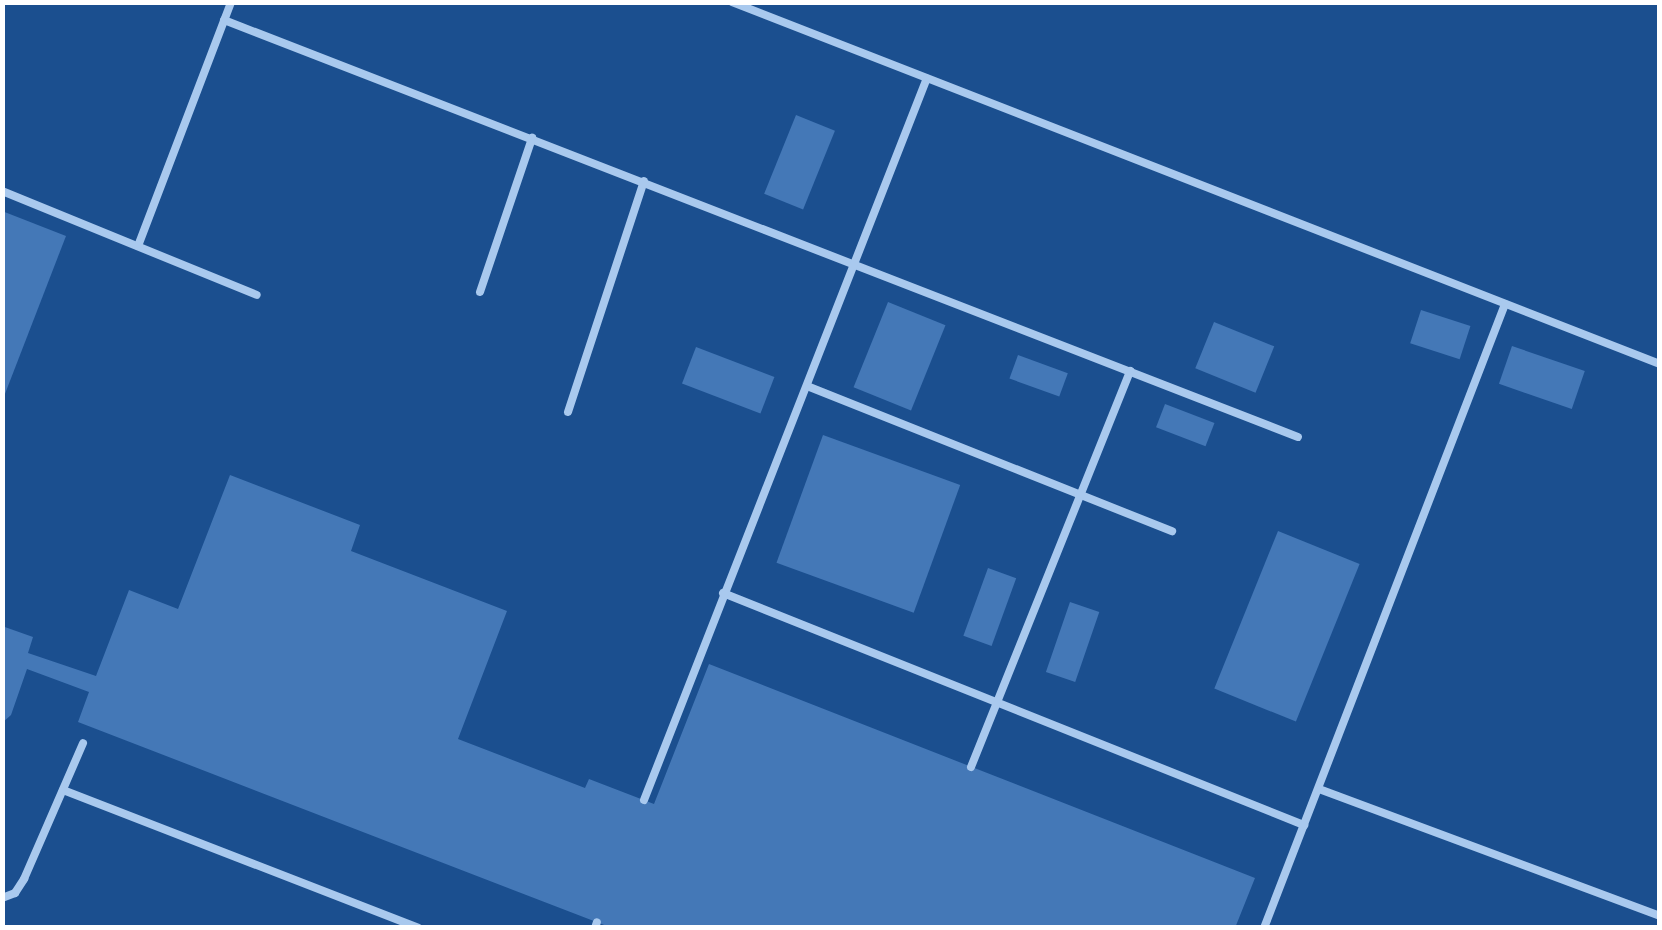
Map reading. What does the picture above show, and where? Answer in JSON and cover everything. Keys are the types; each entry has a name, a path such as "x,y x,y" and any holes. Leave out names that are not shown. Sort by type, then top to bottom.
{"lane":[{"path":"138,246 230,2"},
{"path":"732,2 1660,364"},
{"path":"224,20 856,262 1298,437"},
{"path":"644,800 927,78"},
{"path":"480,292 532,138"},
{"path":"568,412 644,181"},
{"path":"2,192 256,295"},
{"path":"1264,928 1505,304"},
{"path":"971,767 1130,371"},
{"path":"807,386 1172,531"},
{"path":"723,593 1304,825"},
{"path":"2,898 15,893 24,879 82,744"},
{"path":"1319,788 1660,916"},
{"path":"62,790 418,928"}],"building":[{"path":"796,115 835,131 803,210 764,194"},
{"path":"2,211 66,236 3,399 2,399"},
{"path":"888,302 945,325 911,411 854,387"},
{"path":"1421,310 1470,326 1460,359 1410,343"},
{"path":"1214,322 1274,346 1256,393 1195,368"},
{"path":"1512,346 1585,371 1572,409 1499,384"},
{"path":"696,347 774,377 760,414 682,383"},
{"path":"1018,355 1068,373 1059,397 1009,378"},
{"path":"1165,404 1214,423 1206,446 1156,427"},
{"path":"823,435 960,485 914,613 776,563"},
{"path":"230,475 360,525 351,551 507,611 458,739 585,788 589,779 654,804 709,664 1255,878 1235,928 612,928 78,722 89,692 27,669 11,715 2,723 2,626 33,637 28,653 96,676 129,590 178,609"},
{"path":"1278,531 1360,564 1296,722 1214,689"},
{"path":"988,568 1016,578 992,646 963,636"},
{"path":"1070,602 1099,612 1075,682 1046,672"}]}
